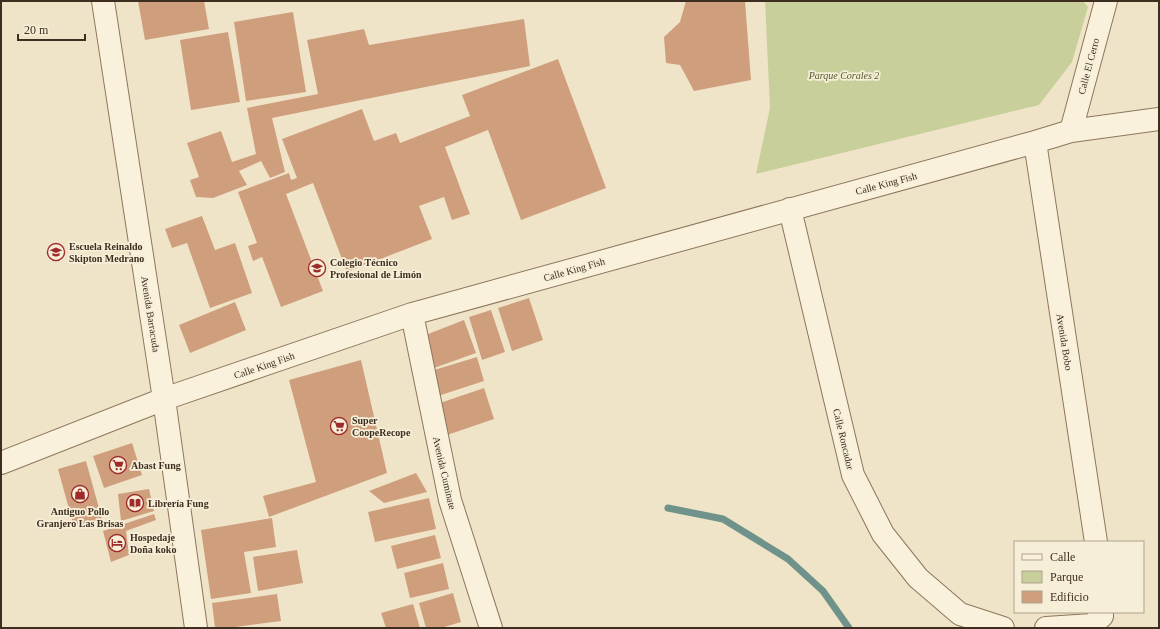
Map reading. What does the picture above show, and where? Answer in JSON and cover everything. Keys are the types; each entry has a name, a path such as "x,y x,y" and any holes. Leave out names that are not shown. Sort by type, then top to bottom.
{"street":[{"name":"Avenida Barracuda","path":"104,1 164,399 196,628"},
{"name":"Calle El Cerro","path":"1071,131 1106,1"},
{"name":"Calle King Fish","path":"1,463 164,399 412,314 1071,131 1159,119"},
{"name":"Avenida Bobo","path":"1035,142 1096,541"},
{"name":"Calle Roncador","path":"790,209 853,475 883,534 918,578 960,614 1003,628"},
{"name":"Avenida Cuminate","path":"412,314 450,500 491,628"},
{"path":"1046,628 1097,618"}],"green space":[{"name":"Parque Corales 2","path":"765,1 1083,1 1088,7 1072,62 1039,105 756,174 770,108"}],"building":[{"path":"138,1 204,1 209,29 145,40"},
{"path":"686,1 745,1 751,80 694,91 680,65 666,63 664,37 680,22"},
{"path":"293,12 306,92 246,101 234,22"},
{"path":"524,19 530,66 272,118 285,172 270,178 261,161 239,171 247,185 213,198 196,197 190,180 199,177 187,143 221,131 232,162 256,154 247,108 318,94 307,40 364,29 369,45"},
{"path":"228,32 240,102 191,110 180,40"},
{"path":"558,59 606,188 521,220 488,130 445,147 470,214 452,220 444,197 419,206 432,239 347,272 313,183 286,194 323,291 281,307 262,257 253,261 248,246 257,243 238,192 289,173 291,180 297,178 282,139 362,109 374,141 396,133 400,143 470,116 462,95"},
{"path":"202,216 215,250 235,243 252,293 210,308 187,243 172,248 165,229"},
{"path":"529,298 543,340 512,351 498,308"},
{"path":"235,302 246,330 190,353 179,325"},
{"path":"491,310 505,352 482,360 469,317"},
{"path":"464,320 476,353 434,368 423,336"},
{"path":"477,357 484,381 438,396 431,371"},
{"name":"Super CoopeRecope","path":"361,360 387,473 269,517 263,496 316,482 289,380"},
{"path":"484,388 494,419 447,435 437,404"},
{"name":"Abast Fung","path":"132,443 142,475 104,488 93,456"},
{"name":"Antiguo Pollo Granjero Las Brisas","path":"86,461 102,519 74,527 58,469"},
{"path":"416,473 427,492 384,503 369,491"},
{"name":"Librería Fung","path":"149,489 154,511 121,521 118,494"},
{"path":"429,498 436,529 375,542 368,512"},
{"name":"Hospedaje Doña koko","path":"154,514 156,520 126,531 129,555 111,562 103,531"},
{"path":"272,518 276,547 244,552 251,593 211,599 201,530"},
{"path":"435,535 441,558 397,569 391,546"},
{"path":"297,550 303,583 258,591 253,557"},
{"path":"443,563 449,589 410,598 404,573"},
{"path":"453,593 461,622 441,628 426,628 419,603"},
{"path":"277,594 281,621 228,628 215,628 212,603"},
{"path":"413,604 420,628 386,628 381,613"}],"waterway":[{"path":"668,508 723,519 788,559 823,591 849,628"}],"place":[{"name":"Escuela Reinaldo Skipton Medrano","path":"56,252"},
{"name":"Colegio Técnico Profesional de Limón","path":"317,268"},
{"name":"Super CoopeRecope","path":"339,426"},
{"name":"Abast Fung","path":"118,465"},
{"name":"Antiguo Pollo Granjero Las Brisas","path":"80,494"},
{"name":"Librería Fung","path":"135,503"},
{"name":"Hospedaje Doña koko","path":"117,543"}]}
